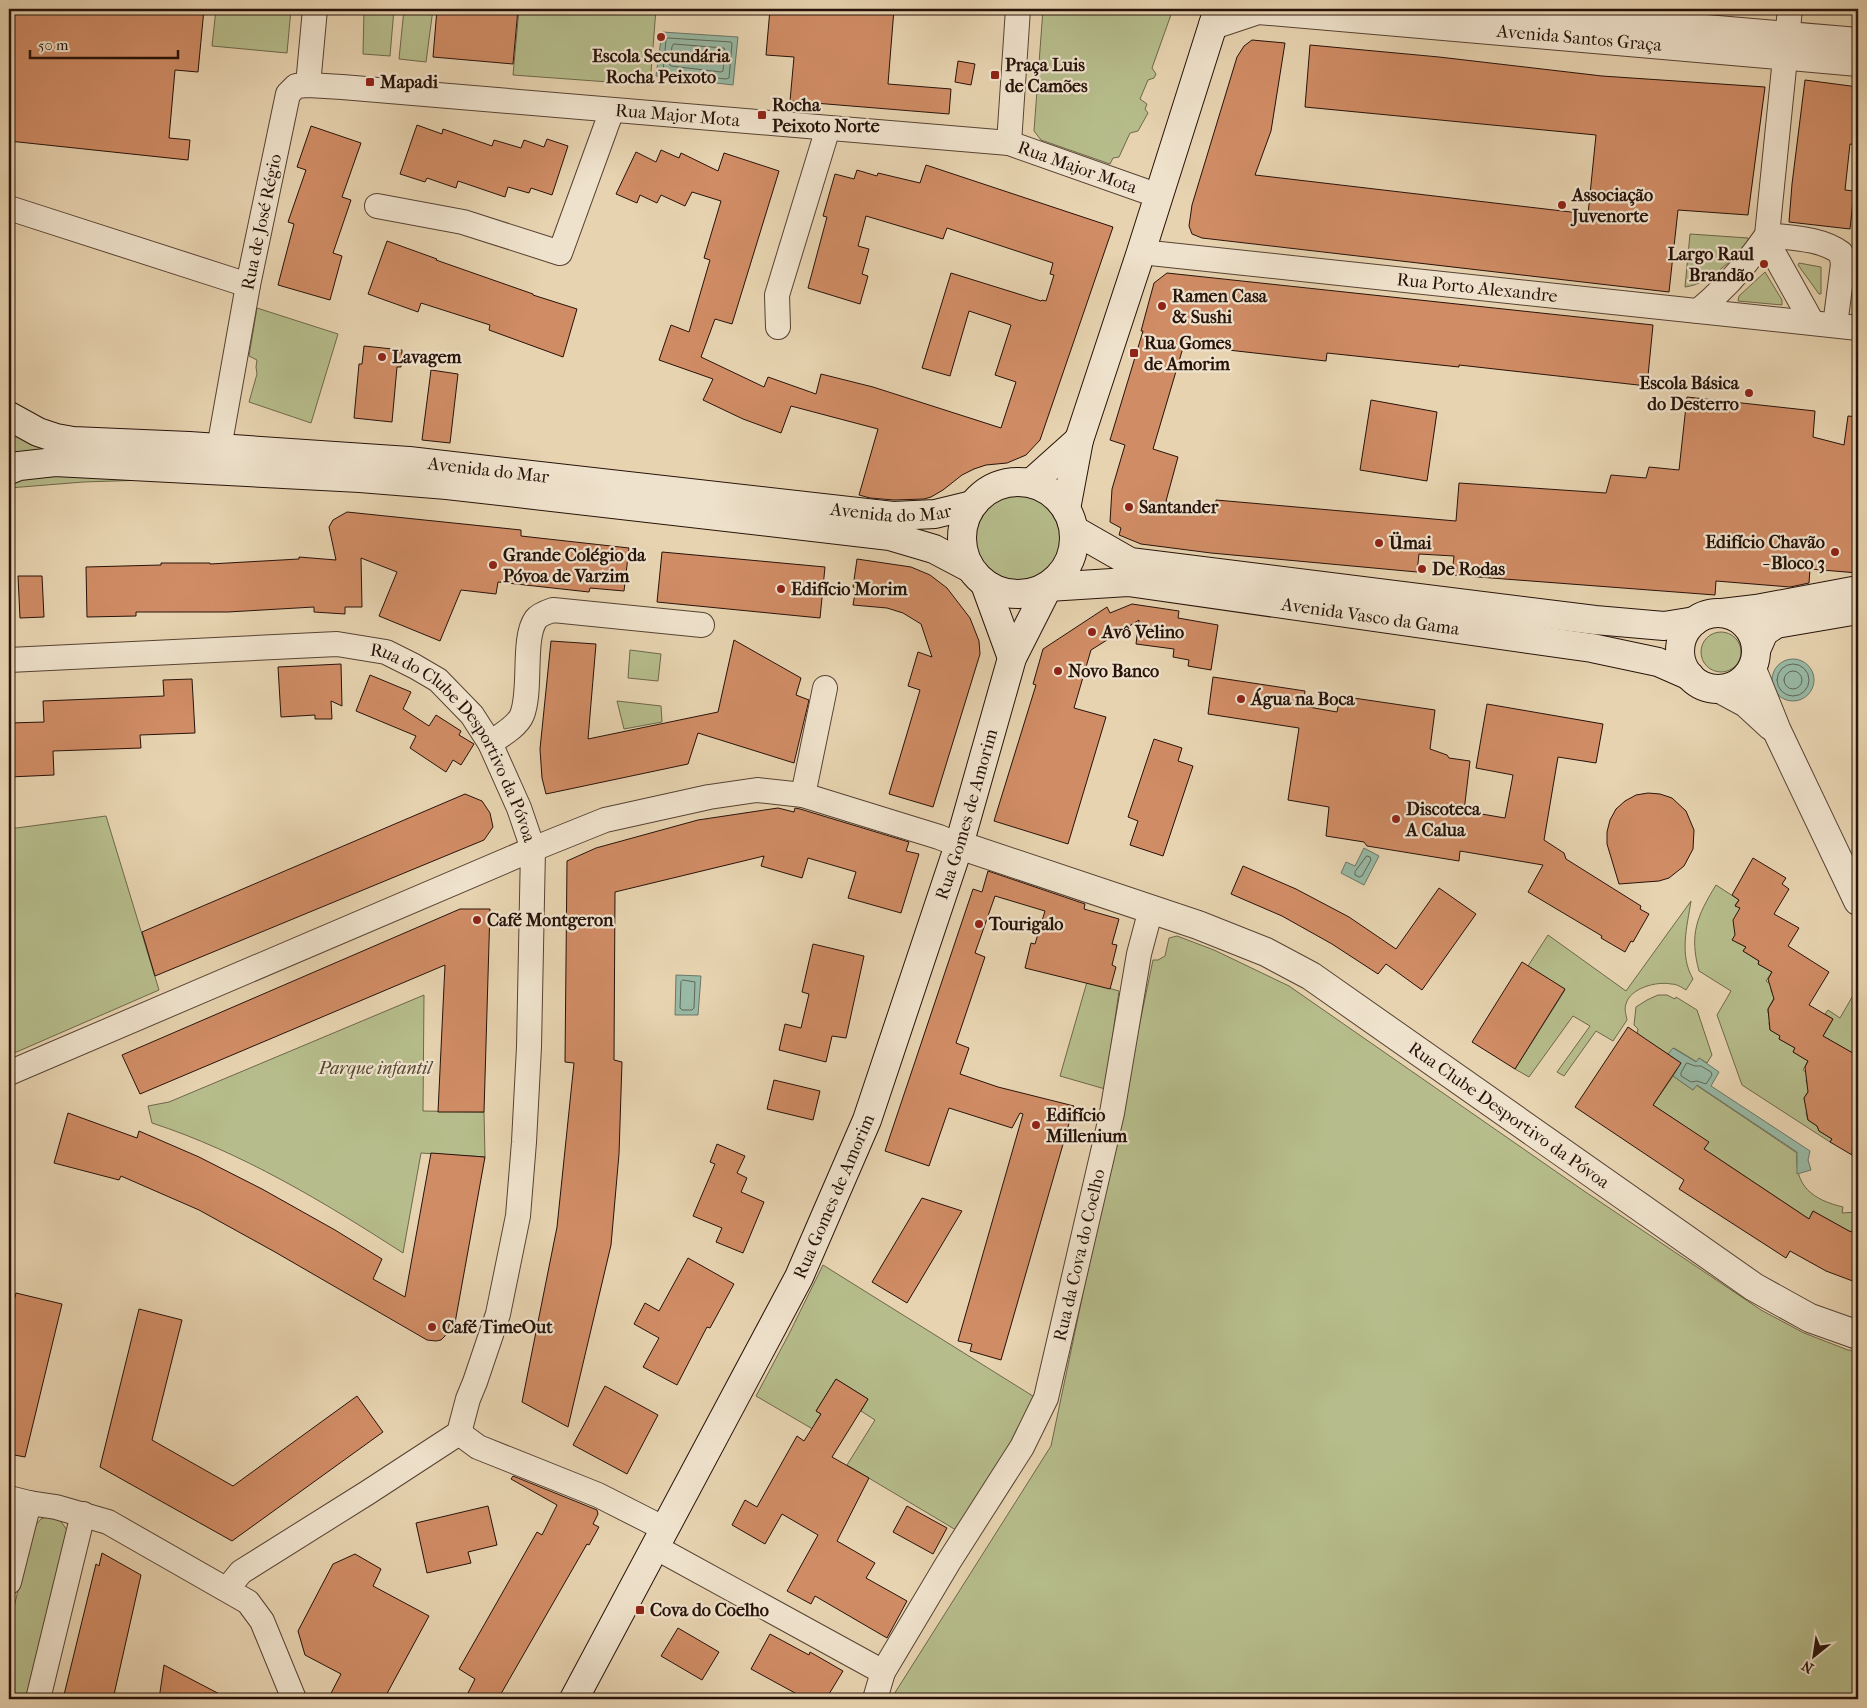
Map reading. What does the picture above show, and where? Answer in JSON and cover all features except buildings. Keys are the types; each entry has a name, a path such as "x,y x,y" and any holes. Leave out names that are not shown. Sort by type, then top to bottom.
{"main road":[{"name":"Avenida Santos Graça","path":"1471,9 1786,46 1858,62"},
{"name":"Avenida Santos Graça","path":"1215,17 1258,10 1786,46 1858,42"},
{"path":"977,576 1005,593 1027,594 1048,587 1064,572 1073,552 1070,519 1079,440 1215,17"},
{"name":"Avenida do Mar","path":"9,416 38,432 73,441 218,448 409,461 893,516 935,514 972,505"},
{"path":"1031,484 1079,440"},
{"name":"Avenida do Mar","path":"9,470 19,466 55,462 360,478 447,485 890,536 934,549 977,576"},
{"path":"1012,658 977,576 962,547 963,525 972,505 988,490 1009,482 1031,484 1051,493 1070,519"},
{"name":"Avenida Vasco da Gama","path":"1070,519 1130,562 1595,620 1664,626 1695,621"},
{"name":"Avenida Vasco da Gama","path":"1048,587 1138,583 1592,648 1658,662 1690,676"},
{"name":"Rua Gomes de Amorim","path":"574,1699 799,1276 826,1216 866,1120 959,845 1012,658 1048,587"},
{"path":"1858,590 1756,609 1713,614 1695,621 1686,632 1680,647 1680,657 1683,666 1698,684 1720,689 1739,683 1754,659 1764,632 1776,624 1858,610"},
{"path":"1722,613 1733,616 1742,622 1754,639 1754,659 1777,731 1858,901"},
{"path":"1720,689 1746,703 1777,731"},
{"path":"959,845 1151,910"},
{"name":"Rua Clube Desportivo da Póvoa","path":"1151,910 1198,925 1266,952 1311,976 1754,1287 1810,1318 1858,1335"}],"street":[{"path":"308,85 315,9"},
{"path":"1009,143 1018,9"},
{"path":"1790,9 1767,234 1773,252 1835,325"},
{"name":"Rua Major Mota","path":"308,85 1009,143 1159,196"},
{"name":"Rua de José Régio","path":"218,448 248,285 288,94 296,86 308,85"},
{"path":"376,206 464,222 560,253 612,110"},
{"path":"778,328 777,295 828,128"},
{"path":"9,208 248,285"},
{"path":"1698,311 1736,277 1767,234"},
{"path":"1767,234 1820,243 1832,247 1841,254 1843,264 1835,325"},
{"name":"Rua Porto Alexandre","path":"1141,252 1835,325"},
{"path":"490,743 521,717 526,702 531,629 537,618 553,610 702,625"},
{"name":"Rua do Clube Desportivo da Póvoa","path":"9,660 337,644 376,650 393,656 438,680 472,715 490,743 519,808 533,849 605,820 709,797 757,790 803,795 939,837 959,845"},
{"path":"803,795 825,688"},
{"path":"9,1073 533,849 528,1066 518,1216 498,1314 468,1399 459,1432 367,1493 241,1572 227,1589"},
{"name":"Rua da Cova do Coelho","path":"875,1699 883,1672 948,1563 1022,1447 1046,1398 1112,1112 1139,954 1151,910"},
{"path":"459,1432 478,1447 598,1495 660,1538 883,1672"},
{"path":"9,1582 19,1500 56,1507 108,1522 248,1602 262,1621 294,1699"},
{"path":"38,1699 83,1514"}],"green space":[{"path":"216,9 291,9 287,53 212,46"},
{"path":"364,9 394,9 390,56 363,54"},
{"path":"404,9 433,9 426,62 399,59"},
{"path":"519,9 656,9 650,85 513,75"},
{"path":"1043,9 1173,9 1152,68 1156,74 1154,78 1148,80 1140,99 1147,104 1145,109 1148,113 1138,131 1130,133 1119,157 1113,158 1110,164 1041,140 1034,131"},
{"path":"1690,234 1748,238 1749,242 1712,276 1694,285 1685,287"},
{"path":"1799,263 1821,267 1821,294 1819,294 1798,265"},
{"path":"1765,272 1782,300 1782,305 1738,301 1739,296"},
{"path":"257,308 338,334 311,423 249,402 257,374 257,360 249,356"},
{"path":"14,432 68,448 11,457"},
{"path":"9,475 146,480 83,482 9,488"},
{"path":"1017,491 1034,494 1049,504 1059,519 1062,536 1059,553 1049,568 1034,578 1017,581 1000,578 985,568 975,553 972,536 975,519 985,504 1000,494"},
{"path":"1725,632 1732,635 1738,641 1741,652 1740,660 1732,669 1725,672 1717,672 1710,669 1702,660 1701,648 1704,641 1713,633"},
{"path":"630,650 661,654 658,681 628,678"},
{"path":"617,701 661,706 662,722 624,729"},
{"path":"106,816 159,990 12,1054 9,1041 9,829"},
{"path":"1716,885 1739,900 1735,905 1740,908 1736,942 1746,947 1743,951 1759,961 1758,964 1772,972 1766,981 1773,986 1771,991 1775,996 1768,1009 1768,1013 1773,1016 1769,1023 1770,1030 1780,1036 1779,1039 1795,1048 1793,1052 1808,1061 1803,1070 1810,1075 1806,1080 1807,1084 1811,1087 1804,1098 1805,1103 1810,1106 1806,1113 1808,1120 1817,1126 1819,1131 1832,1139 1830,1142 1742,1085 1717,1015 1731,991 1699,971 1696,958 1695,936 1697,926 1704,906"},
{"path":"1691,901 1685,951 1686,960 1693,979 1686,990 1679,986 1665,983 1638,990 1629,998 1625,1006 1627,1020 1613,1041 1596,1031 1564,1076 1557,1072 1590,1026 1573,1016 1529,1077 1515,1069 1565,990 1528,966 1548,935 1626,991"},
{"path":"1177,936 1214,950 1289,986 1584,1191 1761,1310 1804,1333 1848,1350 1858,1351 1858,1692 1856,1699 891,1699 1051,1446 1153,960 1158,960 1165,956 1169,938"},
{"path":"1087,982 1119,991 1105,1089 1060,1076"},
{"path":"1855,992 1858,1000 1858,1056 1823,1036 1833,1019 1825,1014 1828,1010 1840,1018"},
{"name":"Parque infantil","path":"424,995 423,1111 484,1112 485,1157 421,1153 403,1253 343,1215 250,1163 218,1148 152,1123 148,1106 169,1102"},
{"path":"1658,995 1667,995 1675,999 1676,997 1697,1010 1712,1055 1707,1063 1699,1058 1697,1062 1674,1048 1668,1054 1637,1034 1638,1029 1634,1025 1636,1007"},
{"path":"1673,1076 1693,1090 1696,1085 1797,1153 1797,1165 1802,1183 1814,1196 1843,1207 1842,1213 1858,1212 1858,1234 1813,1211 1809,1219 1704,1149 1708,1142 1653,1105"},
{"path":"823,1265 1036,1398 1001,1465 956,1530 847,1465 875,1420 861,1411 868,1399 836,1379 816,1411 821,1414 815,1423 819,1425 816,1431 756,1396"},
{"path":"46,1517 59,1519 67,1530 29,1699 9,1699 9,1628 33,1528 41,1519"}],"water":[{"path":"662,32 738,37 733,85 656,76"},
{"path":"1793,659 1808,665 1814,680 1808,695 1793,701 1778,695 1772,680 1778,665"},
{"path":"1364,848 1379,856 1364,885 1341,873 1346,862 1355,866"},
{"path":"676,975 701,976 698,1015 675,1015"},
{"path":"1673,1048 1696,1062 1699,1058 1719,1072 1711,1086 1810,1151 1808,1160 1811,1170 1797,1174 1797,1152 1697,1085 1693,1090 1673,1076 1681,1063 1668,1054"}],"place":[{"name":"Escola Secundária Rocha Peixoto","path":"661,37"},
{"name":"Praça Luis de Camões","path":"995,75"},
{"name":"Mapadi","path":"370,82"},
{"name":"Rocha Peixoto Norte","path":"762,115"},
{"name":"Associação Juvenorte","path":"1562,205"},
{"name":"Largo Raul Brandão","path":"1764,264"},
{"name":"Ramen Casa & Sushi","path":"1162,306"},
{"name":"Rua Gomes de Amorim","path":"1134,353"},
{"name":"Lavagem","path":"382,357"},
{"name":"Escola Básica do Desterro","path":"1749,393"},
{"name":"Santander","path":"1129,507"},
{"name":"Ümai","path":"1379,543"},
{"name":"Edifício Chavão - Bloco 3","path":"1835,552"},
{"name":"Grande Colégio da Póvoa de Varzim","path":"493,565"},
{"name":"De Rodas","path":"1422,569"},
{"name":"Edifício Morim","path":"781,589"},
{"name":"Avô Velino","path":"1092,632"},
{"name":"Novo Banco","path":"1058,671"},
{"name":"Água na Boca","path":"1241,699"},
{"name":"Discoteca A Calua","path":"1396,819"},
{"name":"Café Montgeron","path":"477,920"},
{"name":"Tourigalo","path":"979,924"},
{"name":"Edifício Millenium","path":"1036,1125"},
{"name":"Café TimeOut","path":"432,1327"},
{"name":"Cova do Coelho","path":"640,1610"}]}
